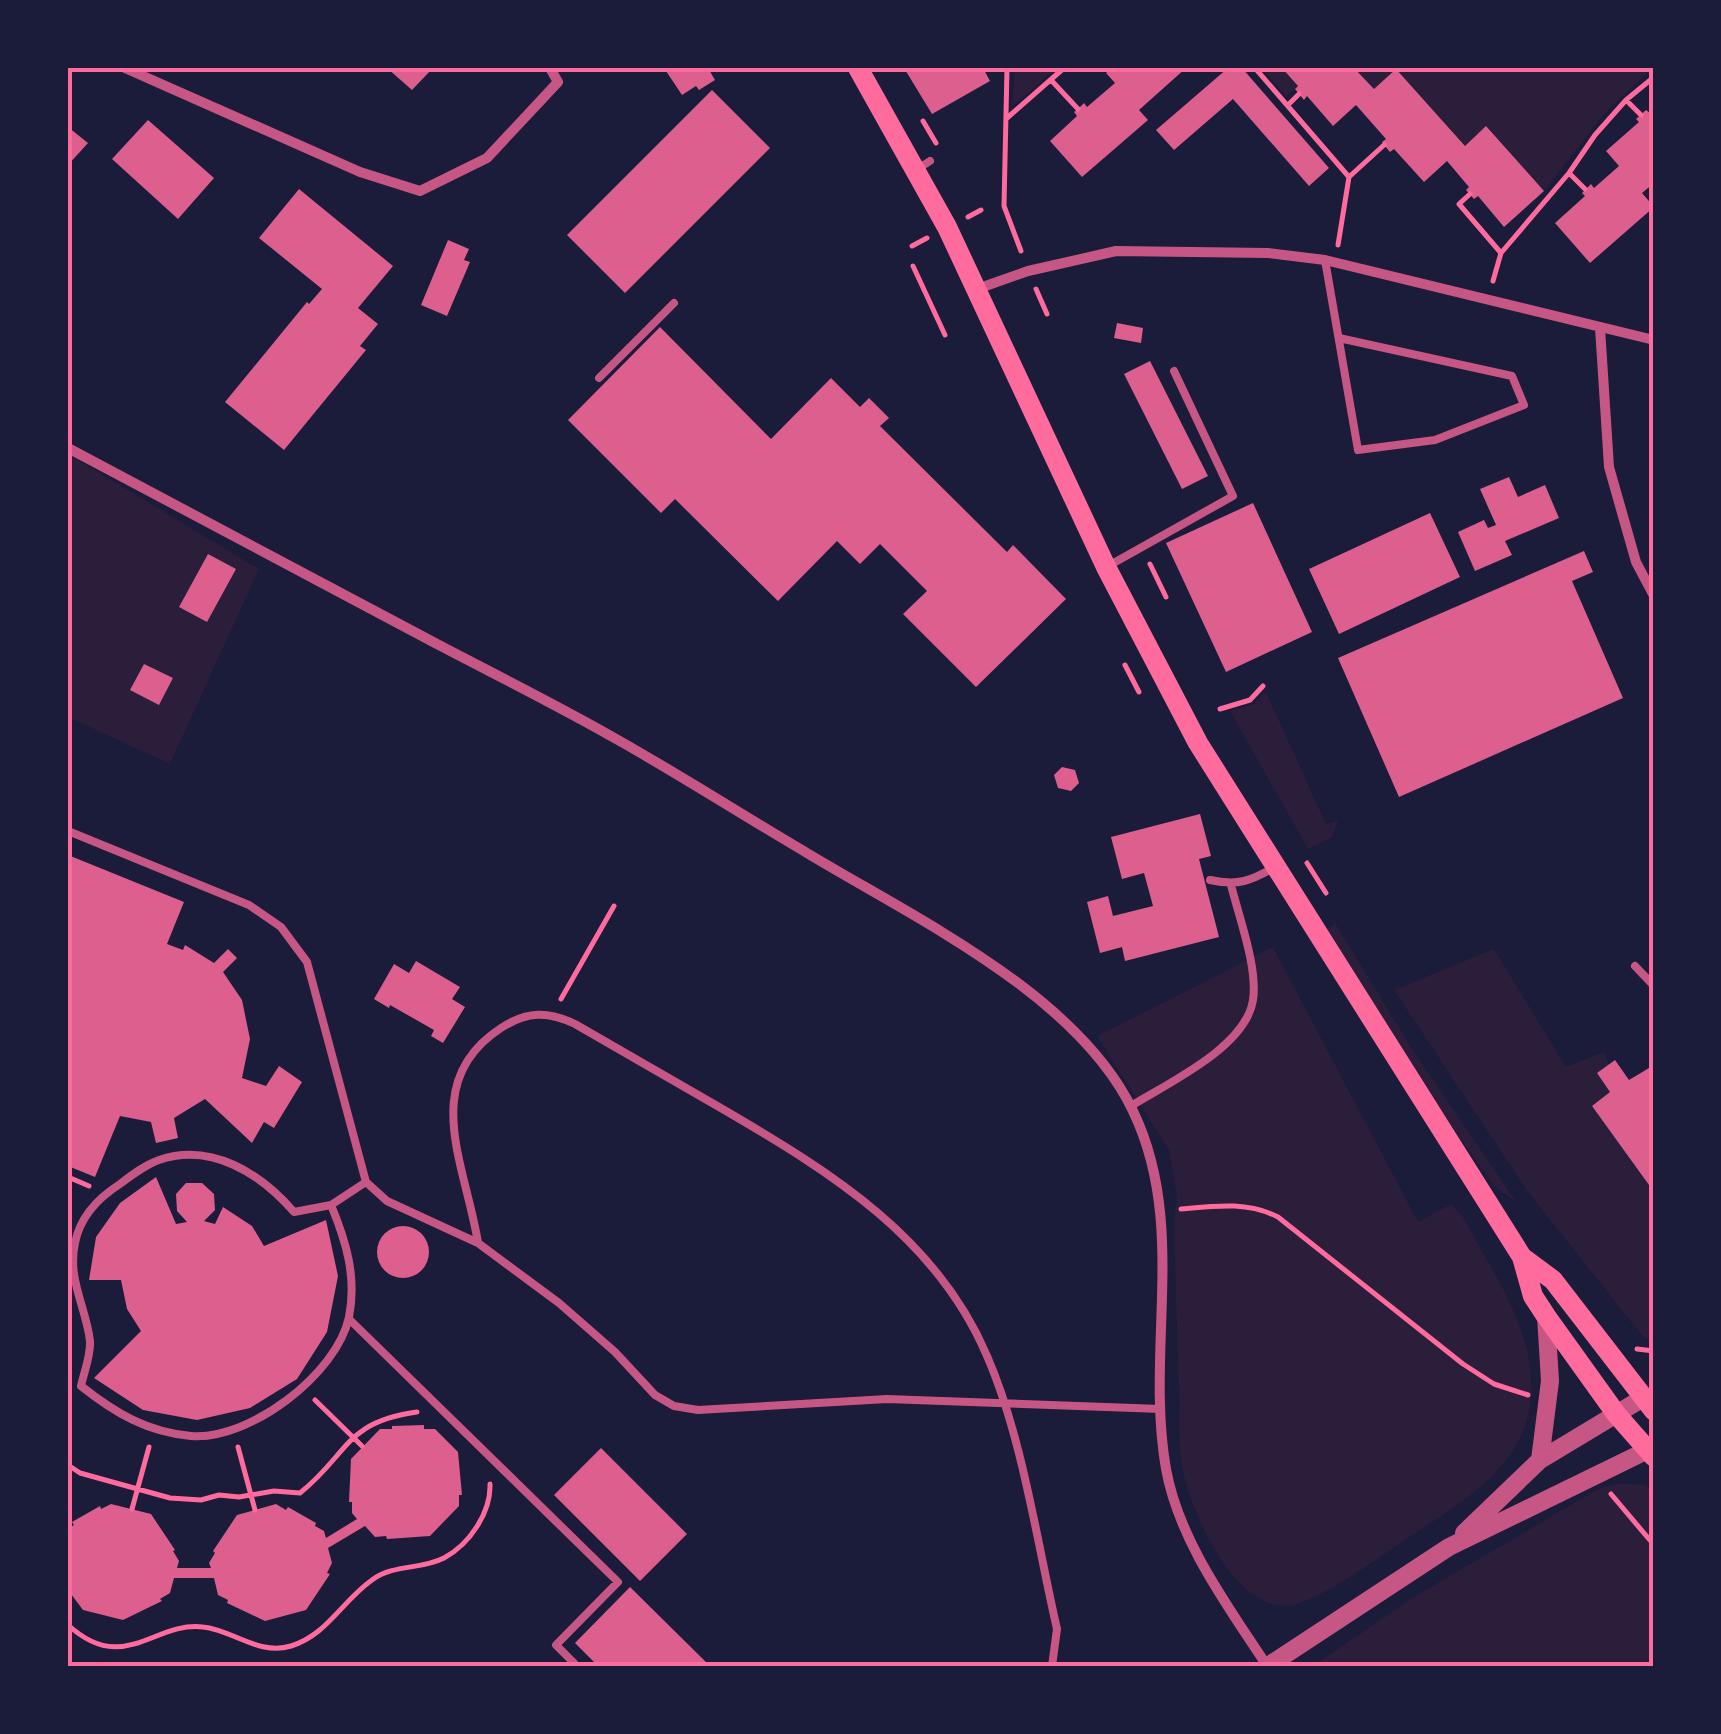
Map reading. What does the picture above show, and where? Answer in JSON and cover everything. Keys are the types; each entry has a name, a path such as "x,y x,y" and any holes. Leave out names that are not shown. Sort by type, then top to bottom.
{"main road":[{"path":"858,68 922,166 1020,388 1106,567 1198,743 1522,1257 1533,1296 1617,1415 1651,1452"},
{"path":"1522,1257 1553,1280 1648,1404"}],"street":[{"path":"125,68 360,172 420,191 487,158 558,82 550,68"},
{"path":"977,288 1028,271 1116,251 1268,253 1330,262 1654,340"},
{"path":"1600,328 1609,467 1636,562 1654,596"},
{"path":"68,448 617,740 968,950 1072,1024 1131,1106 1141,1128 1163,1213 1161,1410 1167,1471 1183,1521 1211,1579 1267,1666 1449,1547 1651,1452"},
{"path":"1540,1460 1550,1381 1546,1316"},
{"path":"1449,1547 1540,1460 1617,1415 1648,1404"}],"lane":[{"path":"1330,262 1340,338 1358,450 1435,440 1524,405 1512,376 1340,338"},
{"path":"599,378 674,303"},
{"path":"1106,567 1233,496 1174,371"},
{"path":"68,831 249,905 281,927 306,962 366,1182 387,1201 478,1243 559,1303 615,1352 655,1396 674,1406 698,1410 887,1399 1161,1410"},
{"path":"1210,880 1250,882 1274,867"},
{"path":"1131,1106 1228,1042 1245,1024 1254,999 1250,961 1231,884"},
{"path":"1635,966 1654,986"},
{"path":"478,1243 452,1121 452,1096 464,1066 492,1035 524,1016 553,1013 792,1149 886,1216 927,1257 962,1307 1005,1402 1057,1628 1052,1666"},
{"path":"331,1205 347,1242 352,1273 349,1319 333,1350 303,1387 271,1412 233,1430 196,1437 154,1430 117,1414 81,1386 91,1344 73,1283 74,1245 93,1205 142,1168 185,1155 218,1160 252,1171 294,1212 331,1205 366,1182"},
{"path":"349,1319 618,1582 556,1645 574,1663 571,1666"}],"path":[{"path":"1007,68 1004,206 1028,271"},
{"path":"1005,120 1064,68"},
{"path":"1254,68 1348,177"},
{"path":"1489,298 1501,253 1569,174 1595,135 1626,100 1654,77"},
{"path":"1051,80 1078,109"},
{"path":"1288,105 1299,94"},
{"path":"1626,100 1641,114"},
{"path":"1330,262 1348,177 1384,145"},
{"path":"1569,174 1586,189"},
{"path":"1470,194 1458,204 1501,253"},
{"path":"912,266 945,335"},
{"path":"1125,665 1139,692"},
{"path":"1220,709 1250,700 1263,686"},
{"path":"553,1013 614,906"},
{"path":"1163,1213 1214,1206 1261,1208 1462,1364 1494,1384 1538,1396"},
{"path":"1638,1348 1654,1351"},
{"path":"303,1387 362,1446"},
{"path":"68,1465 80,1473 170,1498 201,1500 219,1495 300,1492 372,1422 440,1409"},
{"path":"132,1509 154,1430"},
{"path":"233,1430 256,1510"},
{"path":"68,1624 93,1641 117,1646 135,1646 187,1627 206,1627 267,1648 285,1648 307,1640 327,1626 372,1580 390,1570 444,1558 463,1542 480,1523 487,1506 488,1456"},
{"path":"1605,1486 1654,1546"}],"shaded area":[{"path":"1015,68 1057,68 1012,107"},
{"path":"1261,68 1282,68 1298,86 1286,96"},
{"path":"1354,68 1649,71 1603,115 1544,191 1487,126 1465,146 1397,70 1374,89"},
{"path":"68,454 259,569 170,764 68,717"},
{"path":"1266,692 1326,824 1338,820 1332,837 1308,849 1230,711 1254,704"},
{"path":"1335,923 1414,1052 1517,1203 1494,1186 1435,1102 1327,929"},
{"path":"1273,947 1418,1222 1451,1204 1463,1217 1512,1307 1528,1356 1531,1380 1524,1427 1515,1447 1488,1480 1352,1576 1315,1597 1285,1606 1266,1602 1230,1572 1192,1502 1180,1452 1174,1218 1177,1198 1169,1150 1097,1036"},
{"path":"1494,949 1566,1067 1604,1052 1609,1065 1597,1073 1610,1092 1592,1106 1653,1192 1653,1341 1644,1338 1528,1192 1394,990"},
{"path":"1621,1483 1644,1485 1653,1491 1653,1666 1313,1666 1414,1597 1598,1489"}],"building":[{"path":"387,68 433,68 412,90"},
{"path":"664,68 708,68 715,80 682,95"},
{"path":"904,68 983,68 990,81 932,114"},
{"path":"1112,68 1186,68 1139,110 1148,120 1082,177 1050,141 1077,116 1074,112 1084,103 1087,107 1115,83 1106,73"},
{"path":"1228,68 1242,68 1329,168 1309,186 1233,99 1174,150 1156,130"},
{"path":"1282,68 1354,68 1374,89 1396,69 1465,146 1486,126 1544,191 1504,227 1478,196 1474,199 1466,190 1469,187 1447,161 1424,182 1394,149 1390,152 1382,142 1386,139 1356,105 1333,126 1307,96 1304,100"},
{"path":"712,90 770,148 625,293 567,235"},
{"path":"1646,110 1654,110 1654,183 1642,193 1654,207 1590,263 1555,223 1585,196 1582,193 1591,184 1594,188 1619,166 1606,151 1639,122 1636,119"},
{"path":"148,120 214,178 178,219 112,159"},
{"path":"68,127 88,143 68,165"},
{"path":"299,189 393,266 358,308 378,324 360,346 366,350 284,450 225,402 322,289 259,238"},
{"path":"448,240 469,249 464,260 470,262 447,316 421,305"},
{"path":"1117,323 1143,328 1141,343 1114,338"},
{"path":"660,327 771,439 831,378 860,407 869,398 889,418 880,426 1007,552 1013,545 1066,599 976,687 903,614 927,591 880,544 860,564 837,541 778,601 675,499 661,513 568,420"},
{"path":"1150,361 1208,476 1182,489 1124,374"},
{"path":"1509,477 1518,497 1545,485 1559,518 1505,541 1512,555 1475,571 1458,532 1484,520 1488,528 1496,525 1480,489"},
{"path":"1253,503 1312,632 1226,672 1166,543"},
{"path":"1430,513 1460,577 1339,634 1309,569"},
{"path":"1584,551 1593,572 1572,581 1623,698 1399,797 1338,658"},
{"path":"208,554 236,569 207,622 179,607"},
{"path":"144,664 173,678 159,705 130,690"},
{"path":"1062,767 1075,770 1079,783 1071,791 1058,788 1054,775"},
{"path":"1200,814 1211,856 1199,859 1219,937 1125,961 1122,947 1100,953 1087,902 1108,896 1113,916 1153,906 1144,873 1122,879 1111,837"},
{"path":"68,855 184,902 167,944 183,950 185,945 214,963 228,949 237,958 223,972 242,1000 250,1039 242,1078 266,1086 279,1066 302,1082 274,1128 264,1122 252,1143 205,1099 174,1118 178,1138 156,1143 151,1122 120,1116 95,1177 68,1166"},
{"path":"416,961 460,987 452,999 465,1007 443,1043 431,1036 434,1030 374,999 394,964 409,973"},
{"path":"1615,1060 1629,1080 1654,1065 1654,1192 1592,1106 1610,1092 1597,1073"},
{"path":"156,1177 176,1224 187,1222 177,1211 176,1194 186,1183 202,1183 214,1194 215,1210 204,1221 215,1224 223,1207 252,1226 264,1246 326,1220 338,1276 327,1332 297,1379 250,1408 197,1420 143,1410 94,1378 141,1331 127,1309 121,1280 89,1280 96,1237 120,1203"},
{"path":"403,1226 421,1234 429,1252 421,1270 403,1278 385,1270 377,1252 385,1234"},
{"path":"424,1425 424,1429 435,1429 458,1452 462,1495 459,1506 430,1536 387,1539 375,1537 365,1526 328,1548 330,1574 306,1610 265,1621 227,1603 218,1595 214,1578 174,1578 170,1593 162,1601 123,1620 83,1610 68,1590 68,1529 74,1525 72,1522 100,1506 101,1509 111,1504 151,1514 175,1550 177,1568 211,1568 213,1551 237,1515 276,1504 286,1510 288,1507 316,1523 326,1538 357,1519 349,1502 351,1459 380,1429"},
{"path":"601,1448 687,1534 640,1581 554,1495"},
{"path":"630,1587 710,1666 598,1666 575,1643"}]}
